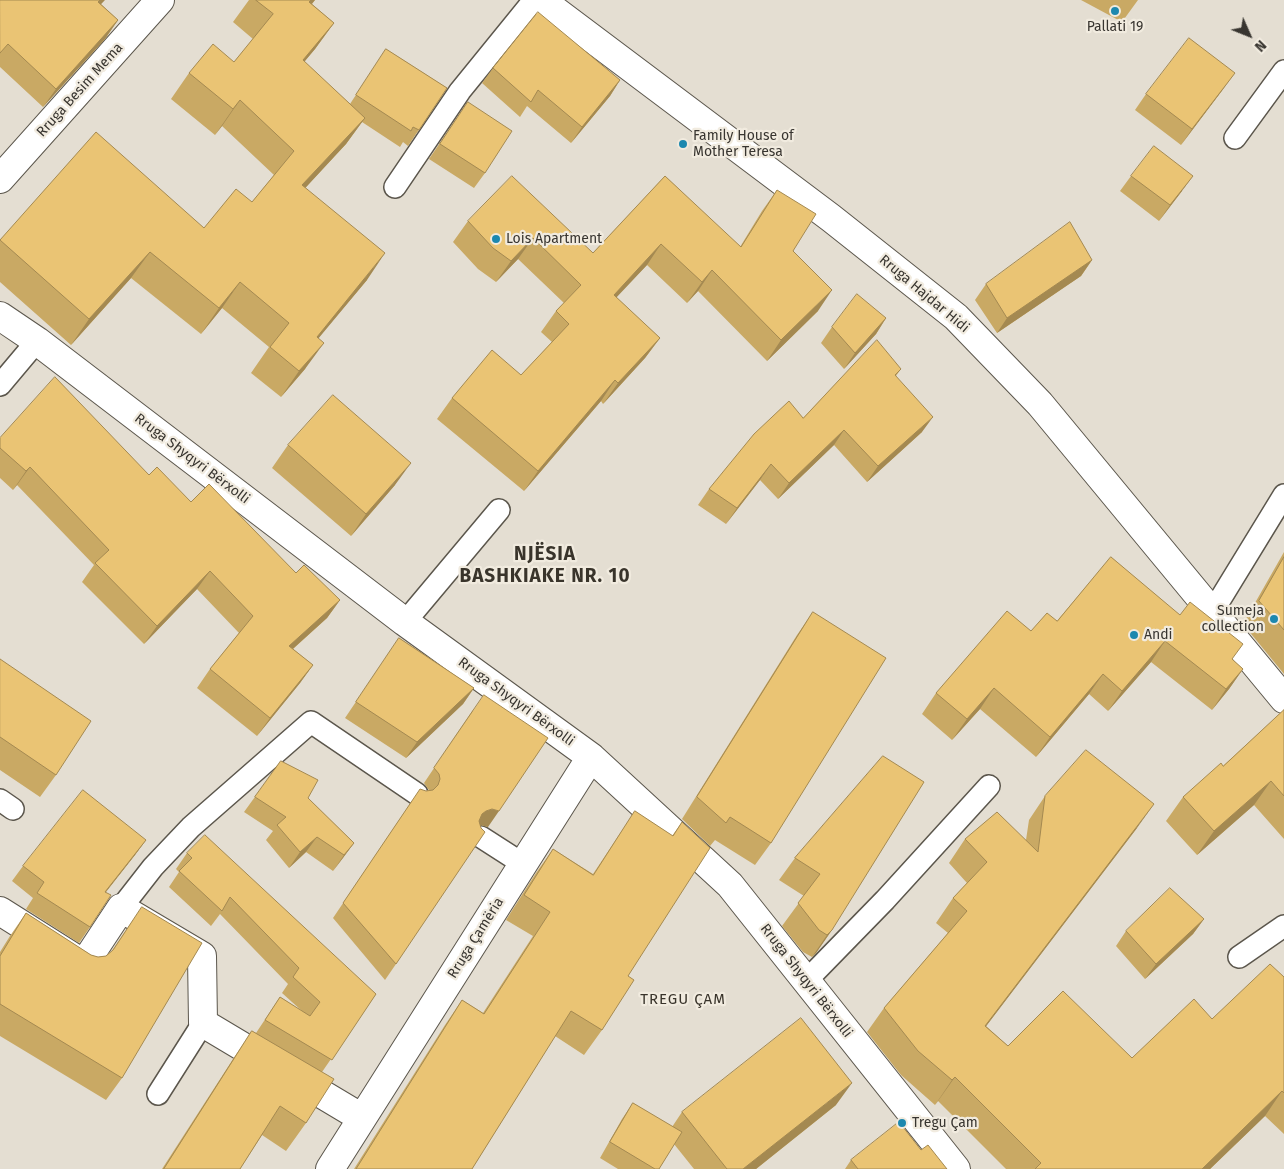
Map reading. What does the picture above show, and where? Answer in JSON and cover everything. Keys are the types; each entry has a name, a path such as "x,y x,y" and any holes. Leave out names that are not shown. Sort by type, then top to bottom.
{"street":[{"name":"Rruga Besim Mema","path":"0,179 160,0"},
{"name":"Rruga Hajdar Hidi","path":"541,0 831,218 956,317 1040,404 1284,699"},
{"name":"Rruga Shyqyri Bërxolli","path":"0,316 37,341 405,622 591,757 730,885 956,1169"},
{"name":"Rruga Çamëria","path":"330,1169 591,757"},
{"path":"0,911 84,964 121,908 202,956 203,1023 362,1118"}],"lane":[{"path":"395,187 460,91 534,0"},
{"path":"1235,138 1284,71"},
{"path":"0,385 37,341"},
{"path":"1213,611 1284,495"},
{"path":"405,622 499,510"},
{"path":"121,908 153,867 191,827 311,722 417,794"},
{"path":"806,981 886,900 989,786"},
{"path":"481,837 523,864"},
{"path":"1239,957 1284,926"},
{"path":"158,1094 203,1023"}],"building":[{"path":"0,0 100,0 98,2 118,20 56,89 8,44 0,53"},
{"path":"256,0 311,0 309,2 334,23 303,60 365,118 302,185 385,253 317,337 324,343 299,371 270,347 289,323 240,282 219,308 150,252 89,319 0,240 96,132 204,228 236,189 252,202 294,151 240,100 233,109 189,73 213,44 234,62 273,14"},
{"path":"538,12 620,80 582,127 538,90 531,102 493,68"},
{"path":"1189,38 1235,73 1192,129 1146,94"},
{"path":"386,49 447,88 419,130 413,127 411,131 356,95"},
{"path":"468,102 512,131 485,173 440,144"},
{"path":"1154,146 1193,176 1170,205 1131,176"},
{"path":"512,176 593,253 665,176 741,247 777,190 816,214 793,251 832,290 781,340 712,270 702,282 661,244 614,295 660,338 618,383 615,380 538,471 452,398 492,350 521,375 569,324 556,311 581,285 533,238 511,261 493,248 468,221"},
{"path":"1070,222 1092,260 1007,318 986,284"},
{"path":"857,294 886,318 855,353 832,327"},
{"path":"877,340 901,369 895,375 933,417 878,466 844,430 789,483 771,464 737,508 709,489 754,434 789,401 803,418"},
{"path":"55,377 149,475 157,467 191,502 209,484 296,573 304,565 340,600 289,646 313,665 270,718 210,669 253,616 210,571 157,626 95,563 109,550 30,467 26,471 0,448 0,438"},
{"path":"333,395 411,463 366,514 288,445"},
{"path":"1111,557 1180,615 1190,602 1243,644 1232,659 1243,669 1226,689 1165,641 1122,691 1103,674 1050,737 994,688 967,719 936,693 1007,611 1031,631 1047,613 1057,621"},
{"path":"1284,557 1284,630 1259,601"},
{"path":"813,612 886,658 771,843 730,817 726,823 697,797"},
{"path":"399,638 474,688 417,742 356,702"},
{"path":"0,659 91,721 56,775 0,737"},
{"path":"484,695 548,738 499,811 492,809 482,814 479,821 481,828 485,832 396,964 343,903 420,789 426,791 433,790 438,785 439,774 434,768"},
{"path":"1284,710 1284,796 1271,781 1214,831 1183,797 1221,763 1223,766"},
{"path":"1086,750 1154,804 985,1026 1008,1046 1063,991 1132,1058 1194,999 1212,1019 1270,964 1284,977 1284,1093 1282,1091 1202,1169 1035,1169 1041,1163 955,1077 952,1080 918,1051 884,1008 967,911 953,898 987,862 965,839 997,812 1038,852 1045,796"},
{"path":"883,756 924,782 832,930 827,935 819,930 798,903 820,874 795,858"},
{"path":"281,761 318,780 308,798 354,843 344,855 317,837 300,852 277,825 286,817 255,797"},
{"path":"83,790 146,840 105,892 111,895 90,927 37,893 44,882 23,866"},
{"path":"635,811 673,836 682,822 710,848 628,976 634,980 602,1030 571,1011 472,1169 356,1169 462,1000 484,1014 550,912 524,895 553,849 593,875"},
{"path":"205,835 376,994 332,1060 265,1020 280,997 310,1016 320,1002 293,977 299,968 230,897 222,911 179,871 192,858 187,853"},
{"path":"1170,888 1204,919 1156,964 1126,931"},
{"path":"142,907 202,943 122,1078 0,1004 0,956 26,913 91,955 98,957 106,956 113,950"},
{"path":"801,1018 852,1083 743,1169 727,1169 682,1112"},
{"path":"252,1031 334,1079 306,1123 280,1106 240,1169 164,1169"},
{"path":"633,1103 682,1132 659,1169 655,1169 610,1142"},
{"path":"899,1122 921,1150 928,1145 947,1169 858,1169 851,1160"}],"place":[{"name":"Pallati 19","path":"1115,11"},
{"name":"Family House of Mother Teresa","path":"683,144"},
{"name":"Lois Apartment","path":"496,239"},
{"name":"Sumeja collection","path":"1274,619"},
{"name":"Andi","path":"1134,635"},
{"name":"Tregu Çam","path":"902,1123"}],"district":[{"name":"NJËSIA BASHKIAKE NR. 10","path":"545,566"},
{"name":"TREGU ÇAM","path":"683,1000"}]}
